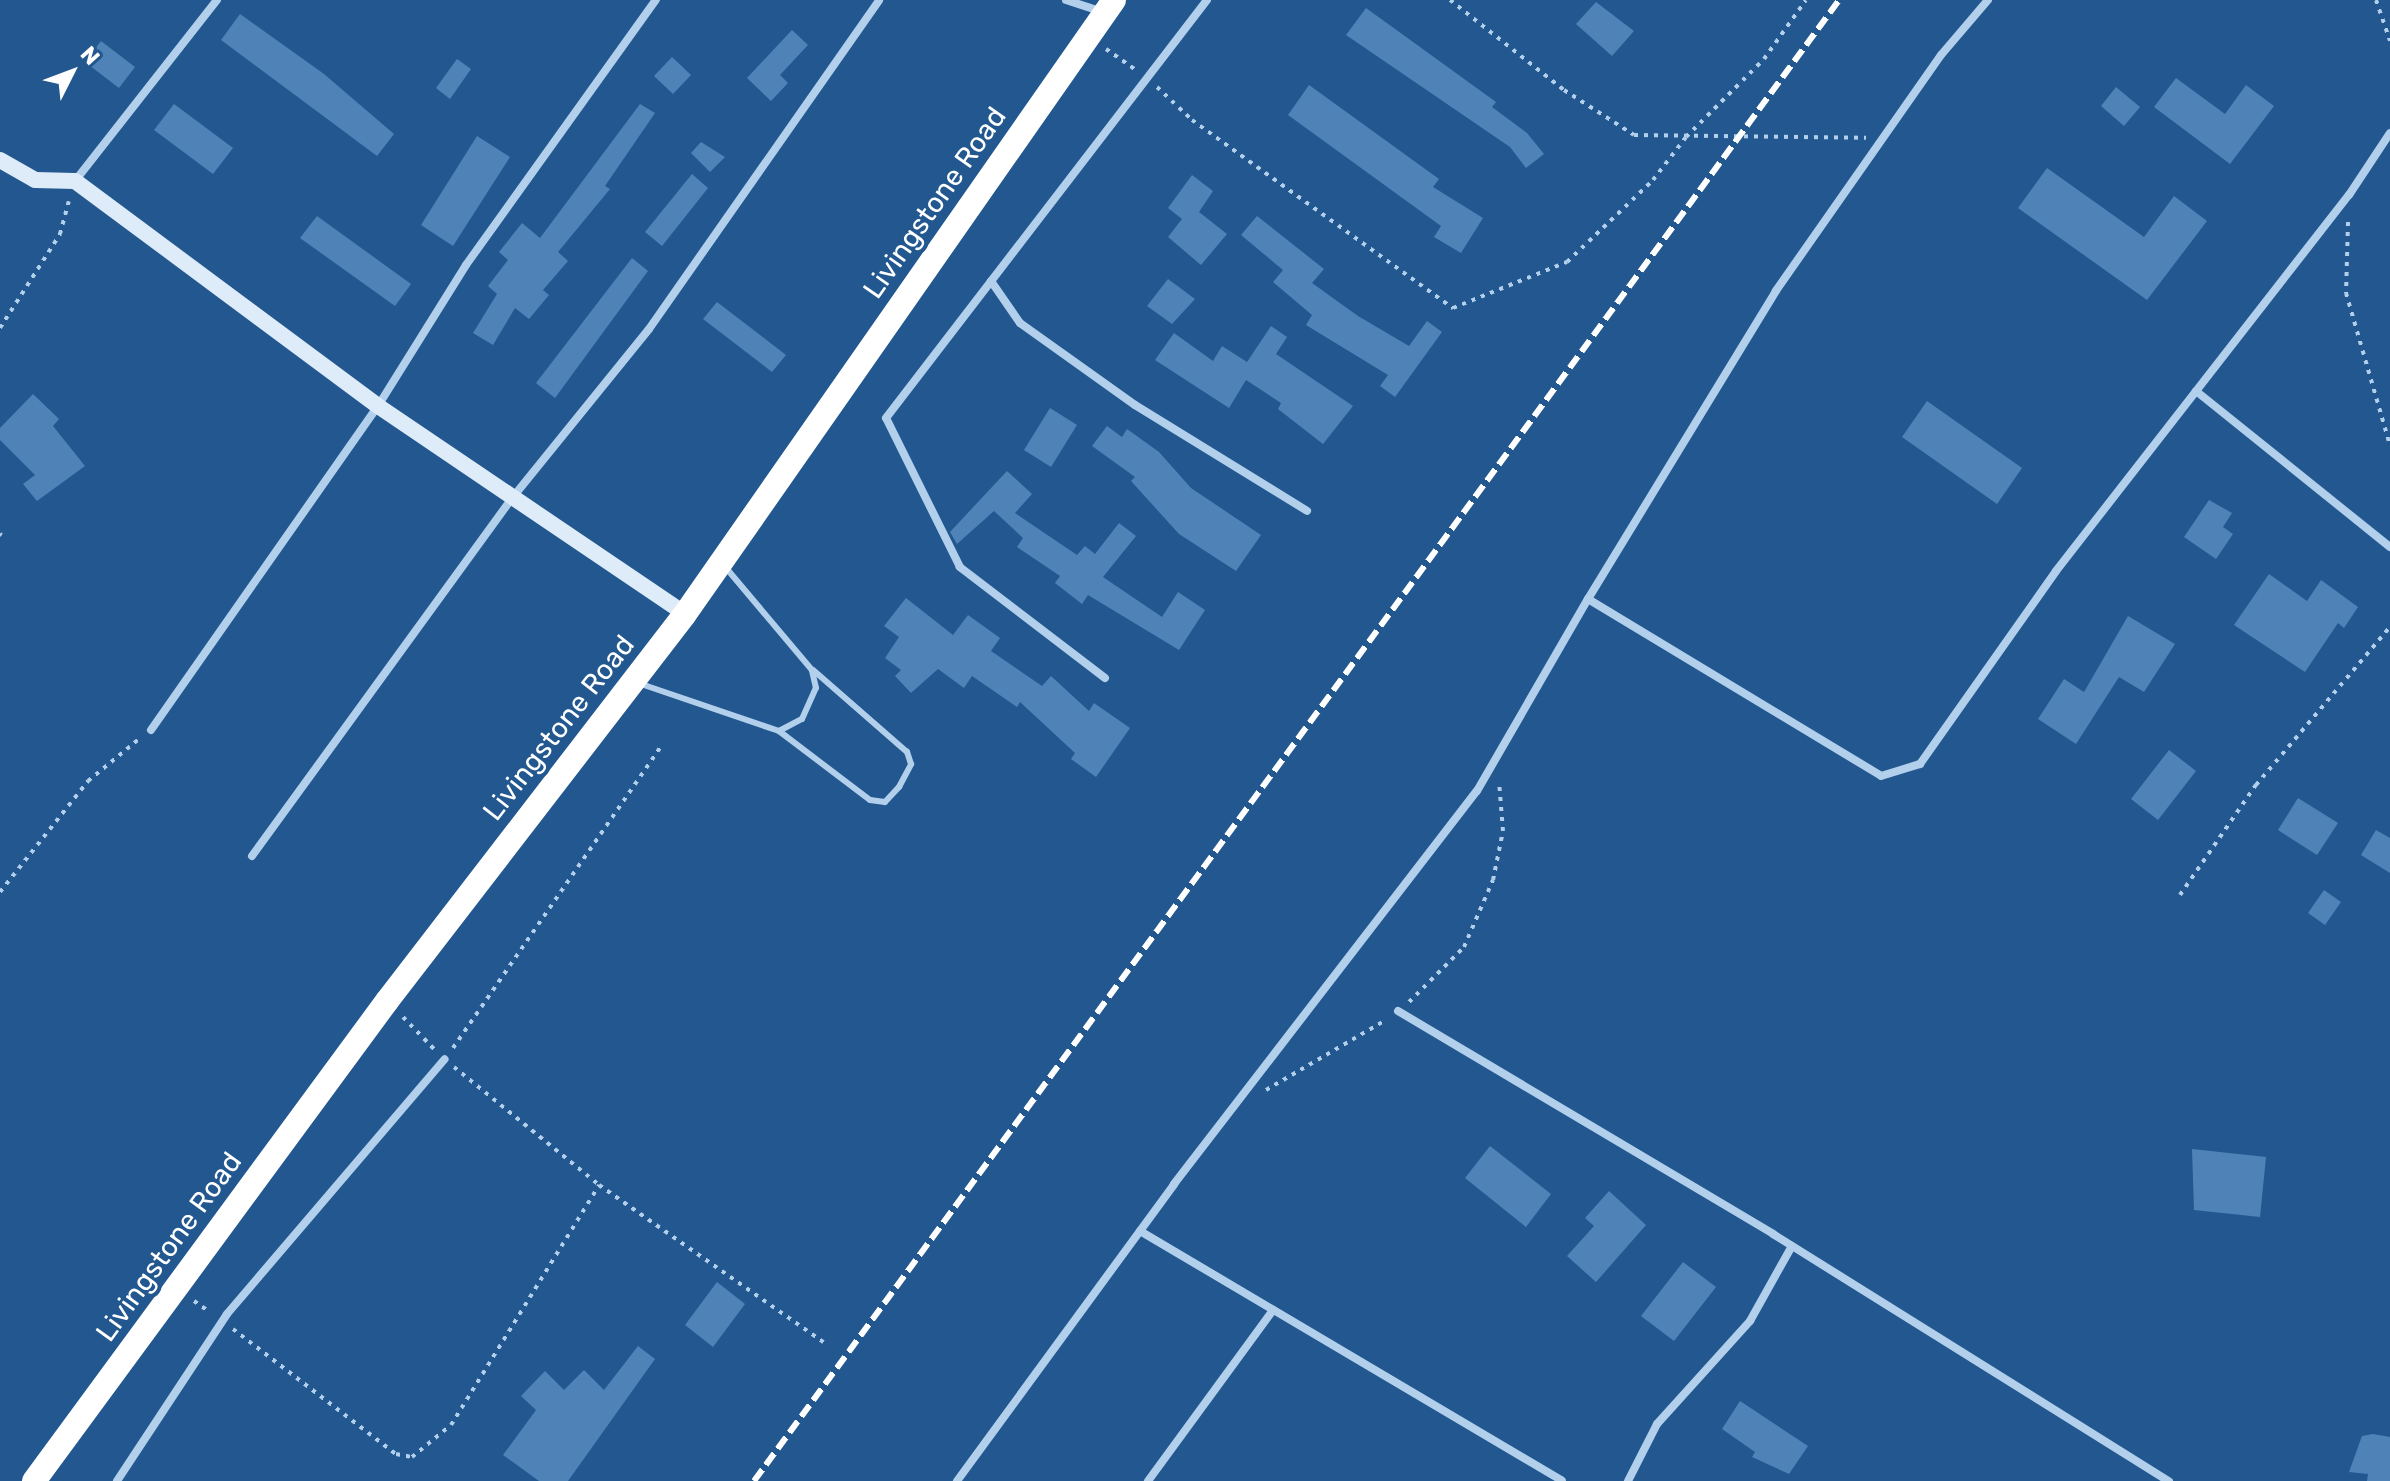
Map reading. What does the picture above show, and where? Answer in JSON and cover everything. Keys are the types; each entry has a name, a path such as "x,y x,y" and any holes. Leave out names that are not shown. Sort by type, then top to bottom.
{"highway":[{"name":"Livingstone Road","path":"34,1481 387,1001 685,614 1110,6"}],"street":[{"path":"75,181 217,0"},
{"path":"151,730 378,406 466,265 656,0"},
{"path":"252,856 513,497 649,329 879,0"},
{"path":"1066,0 1110,6"},
{"path":"1105,678 960,567 886,418 1207,0"},
{"path":"957,1481 1234,1105 1477,791 1588,599 1776,291 1941,55 1988,0"},
{"path":"1588,599 1881,776 1908,772 1920,764 2056,571 2349,195 2390,133"},
{"path":"0,160 35,180 75,181 378,406 685,614"},
{"path":"991,281 1020,323 1135,405 1307,511"},
{"path":"2196,391 2390,547"},
{"path":"1398,1011 1792,1246 2169,1481"},
{"path":"117,1481 222,1321 445,1059"},
{"path":"1140,1231 1562,1481"},
{"path":"1628,1481 1657,1424 1750,1321 1792,1246"},
{"path":"1148,1481 1273,1310"}],"lane":[{"path":"633,681 779,731 870,800 885,802 899,787 911,764 907,752 812,670 721,562"},
{"path":"779,731 802,719 816,688 812,670"}],"path":[{"path":"1450,0 1564,90 1634,135 1884,138"},
{"path":"1087,36 1146,77 1192,120 1453,308 1567,262 1653,180 1686,137 1764,59 1806,0"},
{"path":"2376,0 2390,41"},
{"path":"0,328 60,234 75,181"},
{"path":"2349,195 2346,293 2390,445"},
{"path":"2180,895 2256,785 2390,627"},
{"path":"0,892 88,781 151,730"},
{"path":"445,1059 661,747"},
{"path":"1234,1105 1293,1078 1398,1011 1427,989 1464,947 1493,880 1503,831 1497,755"},
{"path":"387,1001 445,1059 599,1185 823,1342"},
{"path":"176,1288 396,1454 412,1457 451,1425 599,1185"}],"building":[{"path":"1596,2 1634,31 1612,56 1576,24"},
{"path":"1366,8 1496,102 1492,107 1527,133 1544,154 1526,168 1510,147 1346,35"},
{"path":"240,14 324,74 394,134 377,156 221,40"},
{"path":"792,30 808,45 780,75 788,83 771,101 747,78"},
{"path":"101,41 135,67 119,88 85,62"},
{"path":"672,57 691,75 673,94 654,76"},
{"path":"457,59 471,69 450,99 436,88"},
{"path":"2176,78 2225,114 2246,85 2274,106 2230,164 2154,107"},
{"path":"1309,85 1439,179 1433,187 1483,218 1461,253 1434,237 1441,226 1288,115"},
{"path":"2116,87 2140,107 2124,126 2101,106"},
{"path":"174,104 233,148 213,174 154,130"},
{"path":"640,104 655,113 605,186 610,189 558,252 568,261 543,290 549,295 529,319 515,308 493,345 473,333 497,294 488,286 508,260 499,252 522,223 540,238"},
{"path":"477,136 510,157 453,246 421,225"},
{"path":"701,142 725,157 710,172 691,153"},
{"path":"2047,168 2144,237 2174,196 2207,221 2147,300 2018,208"},
{"path":"692,174 708,188 662,246 645,232"},
{"path":"1192,175 1213,191 1199,212 1227,234 1201,265 1168,237 1182,219 1168,208"},
{"path":"317,216 411,284 395,306 300,238"},
{"path":"1257,216 1324,269 1312,283 1358,316 1409,346 1427,321 1442,332 1395,397 1380,386 1388,375 1306,325 1312,315 1273,282 1283,270 1241,235"},
{"path":"632,258 648,271 555,398 536,383"},
{"path":"1168,279 1195,299 1172,324 1147,306"},
{"path":"717,302 786,355 772,372 703,319"},
{"path":"1271,326 1287,337 1276,354 1353,406 1323,444 1278,409 1281,403 1246,380 1229,408 1155,360 1174,333 1213,361 1222,346 1247,362"},
{"path":"33,394 59,419 53,426 85,466 37,501 23,484 35,475 0,440 0,428"},
{"path":"1927,401 2022,468 1997,504 1902,437"},
{"path":"1050,408 1077,425 1051,467 1024,450"},
{"path":"1107,426 1122,437 1127,429 1159,452 1191,488 1261,535 1236,571 1179,534 1131,481 1135,477 1092,446"},
{"path":"1007,471 1032,494 1015,513 1077,555 1085,546 1095,554 1119,523 1136,536 1103,577 1162,617 1178,592 1205,610 1179,650 1088,595 1082,604 1055,583 1060,576 1017,547 1023,538 994,511 957,544 950,532"},
{"path":"2209,500 2232,513 2223,527 2233,534 2216,559 2184,537"},
{"path":"2269,574 2307,601 2321,580 2358,607 2344,628 2338,623 2305,672 2234,625"},
{"path":"906,598 953,635 968,615 1000,638 991,651 1042,686 1051,676 1089,711 1094,703 1130,728 1096,777 1071,759 1075,753 1020,702 1017,707 972,676 964,688 938,669 911,693 895,676 901,670 885,658 899,637 884,626"},
{"path":"2128,616 2175,644 2144,692 2119,677 2076,744 2038,719 2064,679 2084,692"},
{"path":"2169,750 2196,771 2158,820 2131,799"},
{"path":"2298,798 2338,823 2317,855 2278,830"},
{"path":"2376,830 2390,838 2390,873 2361,855"},
{"path":"2324,890 2341,902 2325,925 2308,913"},
{"path":"1490,1146 1551,1194 1526,1227 1465,1178"},
{"path":"2192,1149 2266,1157 2260,1217 2194,1210"},
{"path":"1609,1191 1646,1225 1596,1282 1567,1256 1594,1226 1585,1218"},
{"path":"1683,1262 1716,1287 1674,1341 1641,1316"},
{"path":"717,1282 745,1304 713,1347 685,1325"},
{"path":"638,1346 655,1359 568,1481 539,1481 503,1455 536,1410 521,1396 545,1371 564,1390 584,1370 604,1390"},
{"path":"1740,1401 1808,1446 1789,1474 1752,1457 1755,1452 1722,1429"},
{"path":"2362,1436 2390,1437 2390,1481 2367,1481 2368,1474 2349,1472"}],"railway":[{"path":"754,1481 1839,0"}]}
